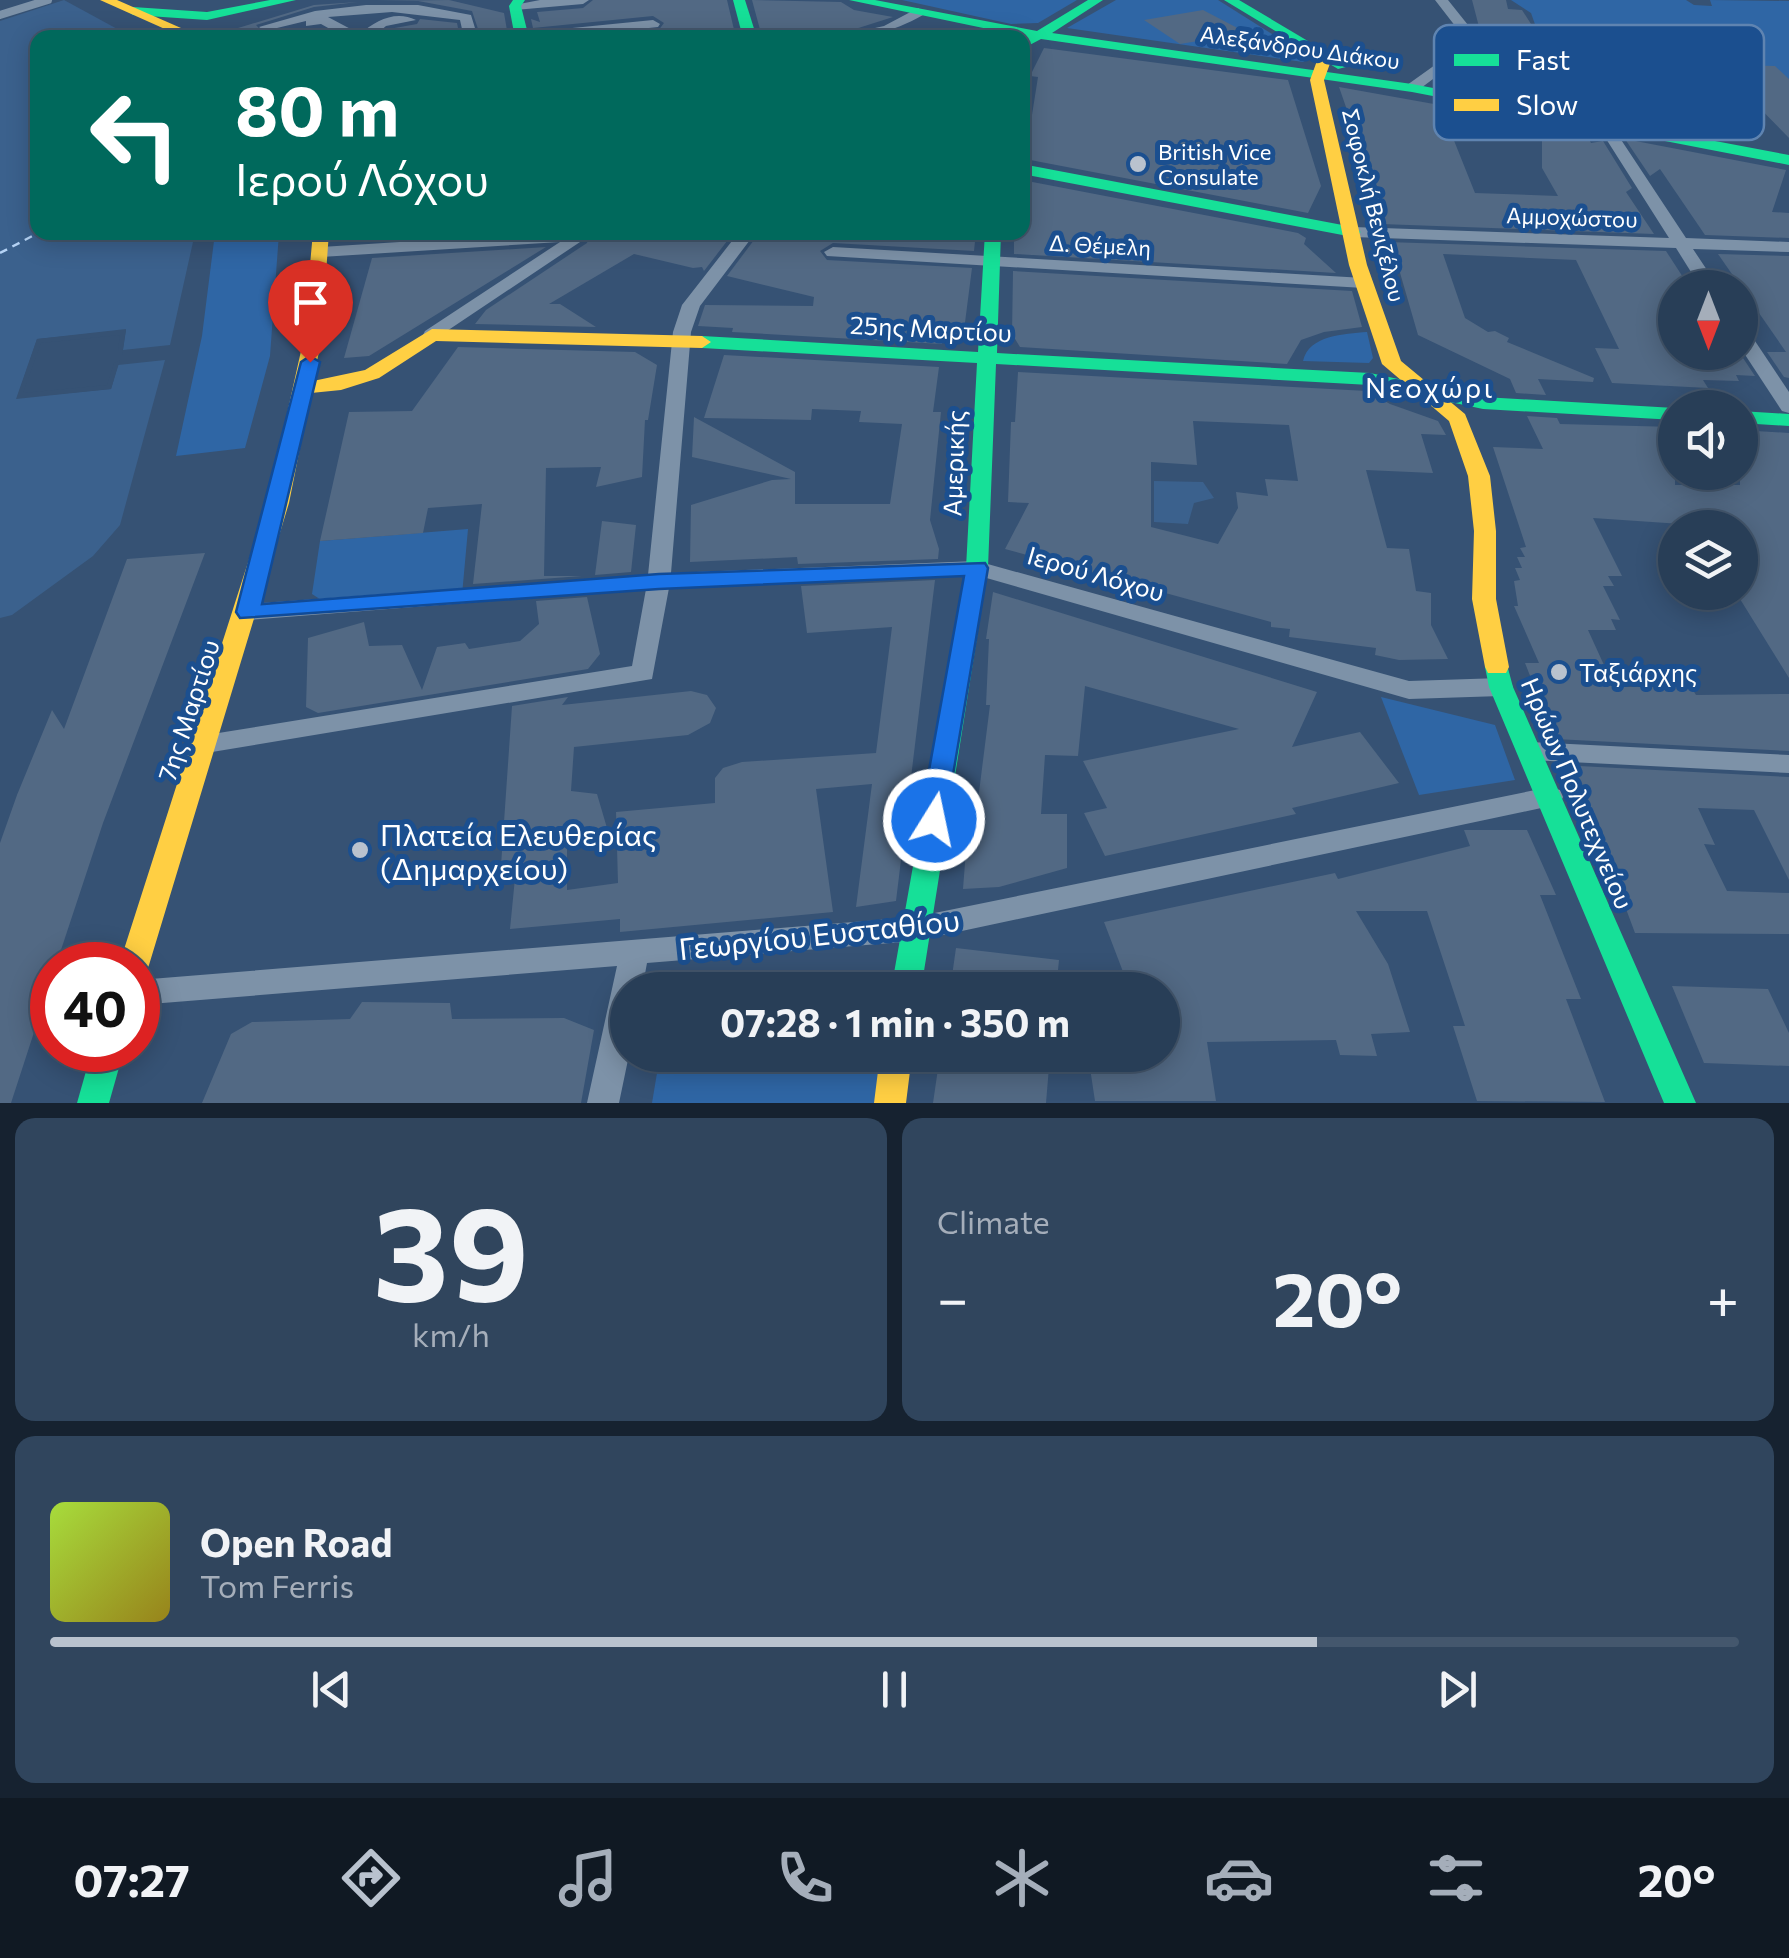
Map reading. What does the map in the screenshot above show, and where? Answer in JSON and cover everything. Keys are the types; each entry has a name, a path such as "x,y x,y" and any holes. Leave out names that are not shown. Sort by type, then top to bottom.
{"street":[{"path":"106,0 178,30"},
{"path":"519,20 583,0"},
{"path":"739,0 748,30"},
{"name":"Αλεξάνδρου Διάκου","path":"855,0 994,30"},
{"path":"1030,40 1097,0"},
{"path":"1230,0 1296,39 1321,66"},
{"path":"1442,0 1461,25"},
{"path":"133,10 207,16 429,6 464,18 468,30"},
{"path":"216,30 295,10"},
{"path":"273,30 266,26 295,10"},
{"path":"279,30 274,27 295,10"},
{"path":"295,10 308,24 322,20 344,30"},
{"path":"882,30 918,12"},
{"path":"372,30 382,22 449,13"},
{"path":"519,20 596,14 653,24"},
{"path":"420,19 422,30"},
{"name":"Αλεξάνδρου Διάκου","path":"1030,40 1321,66 1374,82 1434,92"},
{"name":"Σοφοκλή Βενιζέλου","path":"1321,66 1361,274 1392,364 1424,391"},
{"path":"1412,88 1434,72"},
{"path":"1614,140 1699,270"},
{"name":"Αλεξάνδρου Διάκου","path":"1688,140 1789,160"},
{"path":"1030,171 1353,232"},
{"path":"1288,219 1336,244 1361,274"},
{"name":"Αμμοχώστου","path":"1353,232 1789,247"},
{"path":"321,242 387,240"},
{"path":"306,388 342,384 372,374 575,240"},
{"path":"206,744 643,674 659,581 680,341 691,305 742,240"},
{"name":"Αμερικής","path":"909,972 977,568 993,240"},
{"name":"7ης Μαρτίου","path":"141,942 248,612 306,388 321,242"},
{"name":"Δ. Θέμελη","path":"833,252 992,262 1361,274"},
{"name":"25ης Μαρτίου","path":"432,335 680,341 1370,380 1483,403 1658,413"},
{"path":"1758,360 1789,407"},
{"name":"Ηρώων Πολυτεχνείου","path":"1424,391 1458,418 1479,476 1486,531 1484,598 1501,687 1680,1103"},
{"path":"1758,419 1789,420"},
{"name":"Ιερού Λόχου","path":"248,612 659,581 977,568 1408,690 1501,687"},
{"path":"1530,751 1789,764"},
{"name":"Γεωργίου Ευσταθίου","path":"160,991 915,929 1550,797"},
{"path":"603,1103 636,950"},
{"path":"93,1103 102,1072"},
{"path":"890,1103 894,1072"}],"lane":[{"path":"0,16 48,0"}],"shaded area":[{"path":"64,0 119,30 30,30 30,240 193,240 170,345 123,350 126,330 37,339 17,398 111,389 118,365 165,360 120,525 93,556 12,615 0,618 0,21"},
{"path":"902,0 1077,0 1038,23 1011,24"},
{"path":"1116,0 1218,0 1310,58 1303,62 1067,28"},
{"path":"1511,0 1686,0 1694,5 1712,6 1710,0 1789,1 1789,110 1785,106 1764,106 1764,25 1535,25 1531,13"},
{"path":"214,240 278,240 270,356 245,448 176,456 202,336"},
{"path":"1367,332 1373,358 1369,363 1303,361 1320,341"},
{"path":"1154,481 1203,482 1214,498 1194,503 1188,524 1154,522"},
{"path":"468,529 462,595 329,605 312,594 320,541"},
{"path":"1381,697 1495,725 1515,780 1419,795"},
{"path":"657,1072 882,1072 877,1103 652,1103"}],"pier":[{"path":"126,329 122,355 118,351 120,335 41,343 23,393 107,385 114,363 120,360 111,389 16,399 37,339"}],"building":[{"path":"449,0 504,13 507,30 478,30 472,11 418,1 375,1"},
{"path":"593,0 727,0 734,30 659,30 664,23 653,16 533,28 531,19 540,22 537,12 583,8"},
{"path":"752,0 841,2 854,10 893,17 852,30 760,30"},
{"path":"1472,0 1506,0 1508,9 1522,10 1531,25 1479,25"},
{"path":"358,2 314,7 256,25 261,30 232,30 314,5"},
{"path":"1203,10 1247,33 1180,44 1144,20"},
{"path":"420,19 457,23 458,30 389,29 417,24"},
{"path":"1044,48 1288,80 1321,186 1308,213 1030,160 1030,127 1038,77 1030,76"},
{"path":"1764,66 1775,66 1789,79 1789,138 1764,112"},
{"path":"1339,87 1434,104 1434,140 1454,140 1475,193 1558,196 1542,168 1542,140 1603,141 1632,188 1626,192 1654,234 1381,224 1359,156 1363,156"},
{"path":"1626,140 1786,170 1772,212 1789,213 1789,238 1705,235 1660,169 1650,176"},
{"path":"1030,182 1298,233 1306,238 1304,244 1336,273 1014,254 1014,240 1030,240"},
{"path":"728,240 704,271 702,267 634,254 549,304 560,304 596,327 475,324 486,310 587,243"},
{"path":"754,240 975,240 974,251 833,243 820,251 827,260 972,268 963,338 943,337 942,344 732,332 733,328 698,326 705,305 813,306 814,297 727,276"},
{"path":"1387,242 1666,251 1678,270 1658,270 1658,370 1751,370 1755,376 1736,375 1739,381 1703,380 1708,388 1612,383 1595,348 1619,349 1576,260 1443,254 1465,318 1488,332 1509,338 1507,342 1594,378 1593,382 1538,379 1546,395 1516,393 1510,379 1418,335 1394,252 1390,252"},
{"path":"546,247 369,356 344,358 372,258"},
{"path":"1718,254 1789,256 1789,378 1784,377 1767,352 1786,352 1758,312 1758,270 1729,270"},
{"path":"1013,271 1352,291 1362,327 1324,332 1301,340 1287,364 1020,347 1012,334"},
{"path":"458,347 635,352 657,365 645,420 642,477 596,487 601,467 546,468 544,576 582,576 473,584 482,504 428,508 423,533 320,541 349,412 412,411"},
{"path":"724,355 939,367 933,412 941,412 930,520 938,559 798,564 797,557 690,562 691,505 772,480 791,479 692,457 694,417 795,472 795,504 890,504 902,424 859,422 861,411 812,409 811,420 704,418"},
{"path":"1018,372 1367,391 1390,404 1438,421 1446,435 1421,434 1433,473 1366,470 1387,548 1409,549 1416,591 1431,593 1431,625 1448,659 1399,660 1375,655 1376,648 1289,637 1290,629 1271,627 1271,622 1005,549 1029,503 1008,502 1011,422 1015,422","holes":["1193,421 1289,425 1298,481 1265,479 1268,496 1236,492 1238,508 1218,544 1151,527 1151,462 1197,465"]},
{"path":"1527,416 1557,418 1560,424 1658,427 1658,490 1758,490 1758,431 1789,433 1789,678 1747,610 1758,610 1758,510 1658,510 1658,522 1593,518 1622,576 1608,576 1614,586 1603,586 1620,620 1611,619 1616,630 1588,630 1614,687 1691,687 1696,695 1789,694 1789,751 1555,739 1525,663 1539,663 1514,606 1518,606 1514,581 1520,580 1515,568 1522,568 1517,557 1525,557 1520,548 1526,547 1493,447 1543,449"},
{"path":"602,521 636,525 631,572 595,575"},
{"path":"205,553 103,823 64,942 30,942 30,1045 11,1103 0,1103 0,843 52,710 64,729 127,559"},
{"path":"935,580 896,901 856,907 872,784 816,789 833,912 620,932 620,919 510,929 515,878 500,880 512,706 568,697 562,705 691,691 707,695 716,708 710,723 688,735 574,747 571,791 597,794 607,828 567,841 567,890 618,883 616,812 715,803 715,778 723,768 742,762 876,753 892,627 807,633 801,586"},
{"path":"993,592 1317,692 1292,747 1360,732 1399,783 1292,808 1296,814 1105,856 1084,813 1107,808 1083,761 1239,729 1085,686 1078,756 1045,755 1041,814 1067,814 1067,868 999,887 963,889 968,824 975,824 990,705 986,705 986,639"},
{"path":"587,597 600,654 588,669 318,713 306,707 308,638 364,622 369,646 402,645 422,690 437,647 465,643 469,649 520,641 539,624 536,601"},
{"path":"1560,765 1789,777 1789,880 1754,810 1698,808 1715,845 1704,844 1727,891 1789,893 1789,934 1635,933 1601,842 1591,842"},
{"path":"1464,830 1527,830 1556,895 1540,895 1581,999 1566,999 1605,1102 1477,1101 1453,1026 1465,1026 1427,911 1356,911 1388,964 1410,1032 1371,1034 1377,1056 1340,1055 1336,1040 1207,1042 1216,1101 1095,1101 1091,1072 1180,1072 1180,972 1123,972 1104,922 1335,873 1338,879 1470,846"},
{"path":"956,948 1059,960 1058,972 953,972"},
{"path":"1672,986 1768,989 1789,1033 1789,1066 1704,1063"},
{"path":"362,1002 450,1003 452,1019 564,1018 594,1030 581,1103 202,1103 231,1034 252,1022 350,1019"},
{"path":"938,1072 1049,1072 1046,1103 933,1103"}],"ferry route":[{"path":"0,253 30,237"}],"traffic: fast":[{"path":"133,11 207,16 290,0"},
{"path":"519,0 515,6 520,30"},
{"path":"739,0 748,30"},
{"path":"855,0 1013,30"},
{"path":"1030,40 1097,0"},
{"path":"1230,0 1343,66"},
{"path":"1030,33 1039,35"},
{"path":"1039,35 1434,92"},
{"path":"1684,140 1789,160"},
{"path":"1030,171 1353,232"},
{"path":"909,972 977,568 993,240"},
{"path":"702,342 1370,379 1483,403 1658,413"},
{"path":"1758,418 1789,420"},
{"path":"1497,667 1501,687 1680,1103"},
{"path":"93,1103 102,1072"}],"traffic: slow":[{"path":"106,0 178,30"},
{"path":"1325,58 1317,80 1358,265 1392,364 1458,418 1479,476 1485,531 1484,599 1497,667"},
{"path":"141,942 278,503 312,342 320,240"},
{"path":"307,388 341,384 372,374 432,335 702,342"},
{"path":"890,1103 894,1072"}],"place":[{"name":"British Vice Consulate","path":"1138,164"},
{"name":"Ταξιάρχης","path":"1559,672"},
{"name":"Πλατεία Ελευθερίας (Δημαρχείου)","path":"360,850"}],"district":[{"name":"Νεοχώρι","path":"1430,387"}],"route":[{"path":"310,362 248,612 659,581 977,568 934,820"}]}
